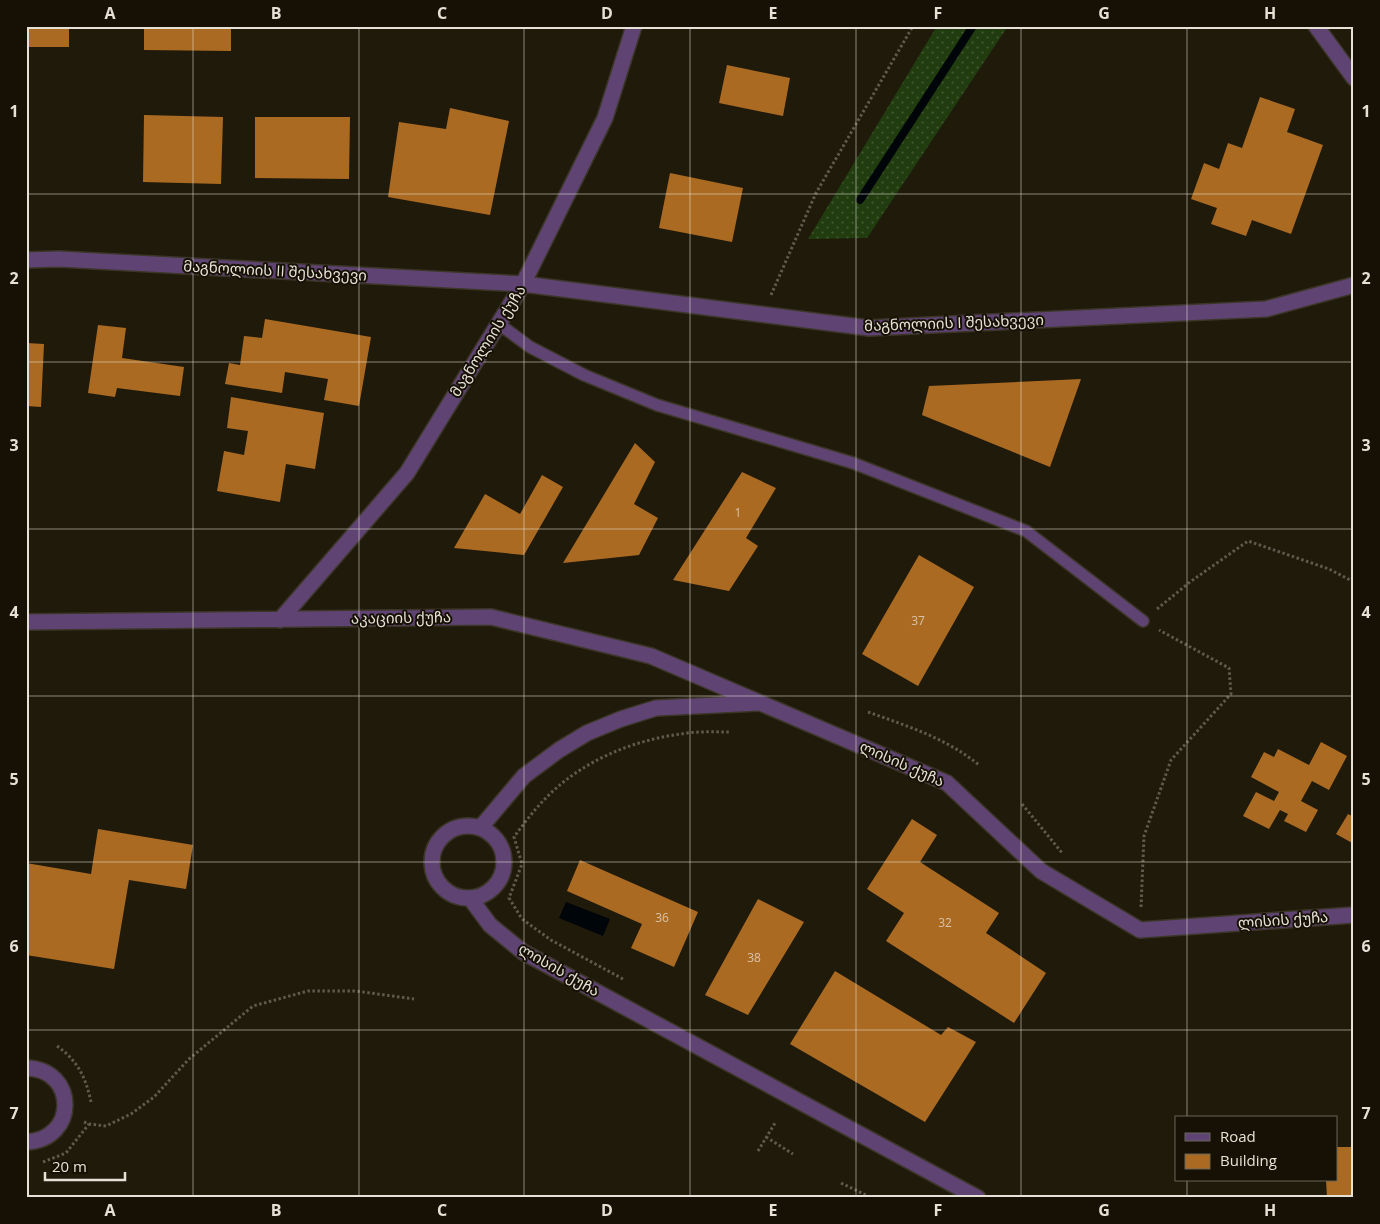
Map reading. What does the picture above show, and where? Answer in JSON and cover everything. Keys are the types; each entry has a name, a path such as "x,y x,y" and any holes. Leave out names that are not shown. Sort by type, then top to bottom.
{"street":[{"name":"მაგნოლიის ქუჩა","path":"280,620 407,473 523,284 605,118 634,26"},
{"path":"1316,26 1354,78"},
{"name":"მაგნოლიის II შესახვევი","path":"26,260 59,259 523,284"},
{"name":"მაგნოლიის I შესახვევი","path":"523,284 869,328 1266,309 1354,285"},
{"name":"აკაციის ქუჩა","path":"26,622 491,617 651,656 762,703"},
{"name":"ლისის ქუჩა","path":"480,827 524,776 559,750 587,733 621,719 656,708 762,703 947,783 1041,871 1140,930 1354,914"},
{"path":"469,825 480,827 489,832 502,847 504,867 501,877 488,892 470,898 458,897 447,892 433,874 431,862 438,840 457,826 469,825"},
{"name":"ლისის ქუჩა","path":"470,898 490,925 523,952 978,1198"},
{"path":"26,1068 36,1068 47,1072 63,1090 66,1101 65,1113 60,1125 51,1135 40,1141 26,1142"}],"lane":[{"path":"499,324 530,347 584,375 657,405 853,463 1026,531 1143,621"}],"path":[{"path":"763,315 816,193 913,26"},
{"path":"1140,930 1144,836 1171,760 1231,694 1229,668 1143,621 1190,582 1248,541 1329,569 1354,582"},
{"path":"868,712 924,732 962,751 979,765"},
{"path":"624,980 551,940 522,919 509,898 522,864 514,837 551,792 578,772 613,752 646,740 682,733 730,732"},
{"path":"1022,804 1063,854"},
{"path":"65,1113 89,1124 106,1126 131,1114 154,1097 189,1058 253,1006 308,991 356,991 414,999"},
{"path":"57,1046 79,1067 88,1085 91,1102"},
{"path":"758,1151 775,1123"},
{"path":"766,1137 793,1154"},
{"path":"841,1183 872,1198"}],"green space":[{"path":"937,26 1008,26 867,238 808,239"}],"shaded area":[{"path":"566,902 610,919 603,936 559,918"}],"building":[{"path":"26,26 69,26 69,47 26,47"},
{"path":"144,26 231,26 231,51 144,50"},
{"path":"727,65 790,78 783,116 719,103"},
{"path":"1260,97 1295,109 1287,132 1323,145 1291,234 1252,220 1246,236 1211,224 1217,208 1191,199 1204,163 1219,169 1228,143 1242,148"},
{"path":"450,108 509,121 490,215 388,197 399,122 446,129"},
{"path":"144,115 223,117 221,184 143,182"},
{"path":"255,117 350,117 349,179 255,178"},
{"path":"670,173 743,188 732,242 659,228"},
{"path":"265,319 371,337 359,406 324,400 328,379 285,372 282,393 225,384 229,363 240,365 244,336 262,338"},
{"path":"98,325 126,328 122,358 184,367 180,396 117,388 115,397 88,393"},
{"path":"26,343 44,344 41,407 26,406"},
{"path":"1081,379 1050,467 922,415 929,386"},
{"path":"231,397 324,413 315,469 286,464 280,502 217,491 224,451 244,455 248,431 227,428"},
{"path":"635,443 655,462 634,504 658,518 639,555 563,563"},
{"path":"742,472 776,488 746,538 758,546 729,591 673,580"},
{"path":"542,475 563,487 524,555 454,548 485,494 520,514"},
{"path":"919,555 974,587 918,686 862,654"},
{"path":"1321,742 1347,756 1329,790 1312,781 1301,801 1318,810 1306,832 1284,821 1288,814 1280,810 1269,829 1243,816 1256,792 1274,801 1279,792 1251,777 1264,752 1274,757 1278,749 1309,765"},
{"path":"1348,814 1354,817 1354,844 1336,834"},
{"path":"912,819 937,835 920,862 999,913 986,933 1046,973 1014,1023 886,941 904,913 867,889"},
{"path":"98,829 193,845 186,889 129,880 114,969 26,955 26,863 91,874"},
{"path":"580,860 698,912 674,967 631,948 642,924 567,891"},
{"path":"758,899 804,922 748,1015 705,995"},
{"path":"835,971 941,1035 948,1027 976,1042 925,1122 790,1044"},
{"path":"1338,1147 1354,1147 1354,1198 1327,1198 1326,1182 1338,1182"}],"waterway":[{"path":"860,200 973,26"}]}
